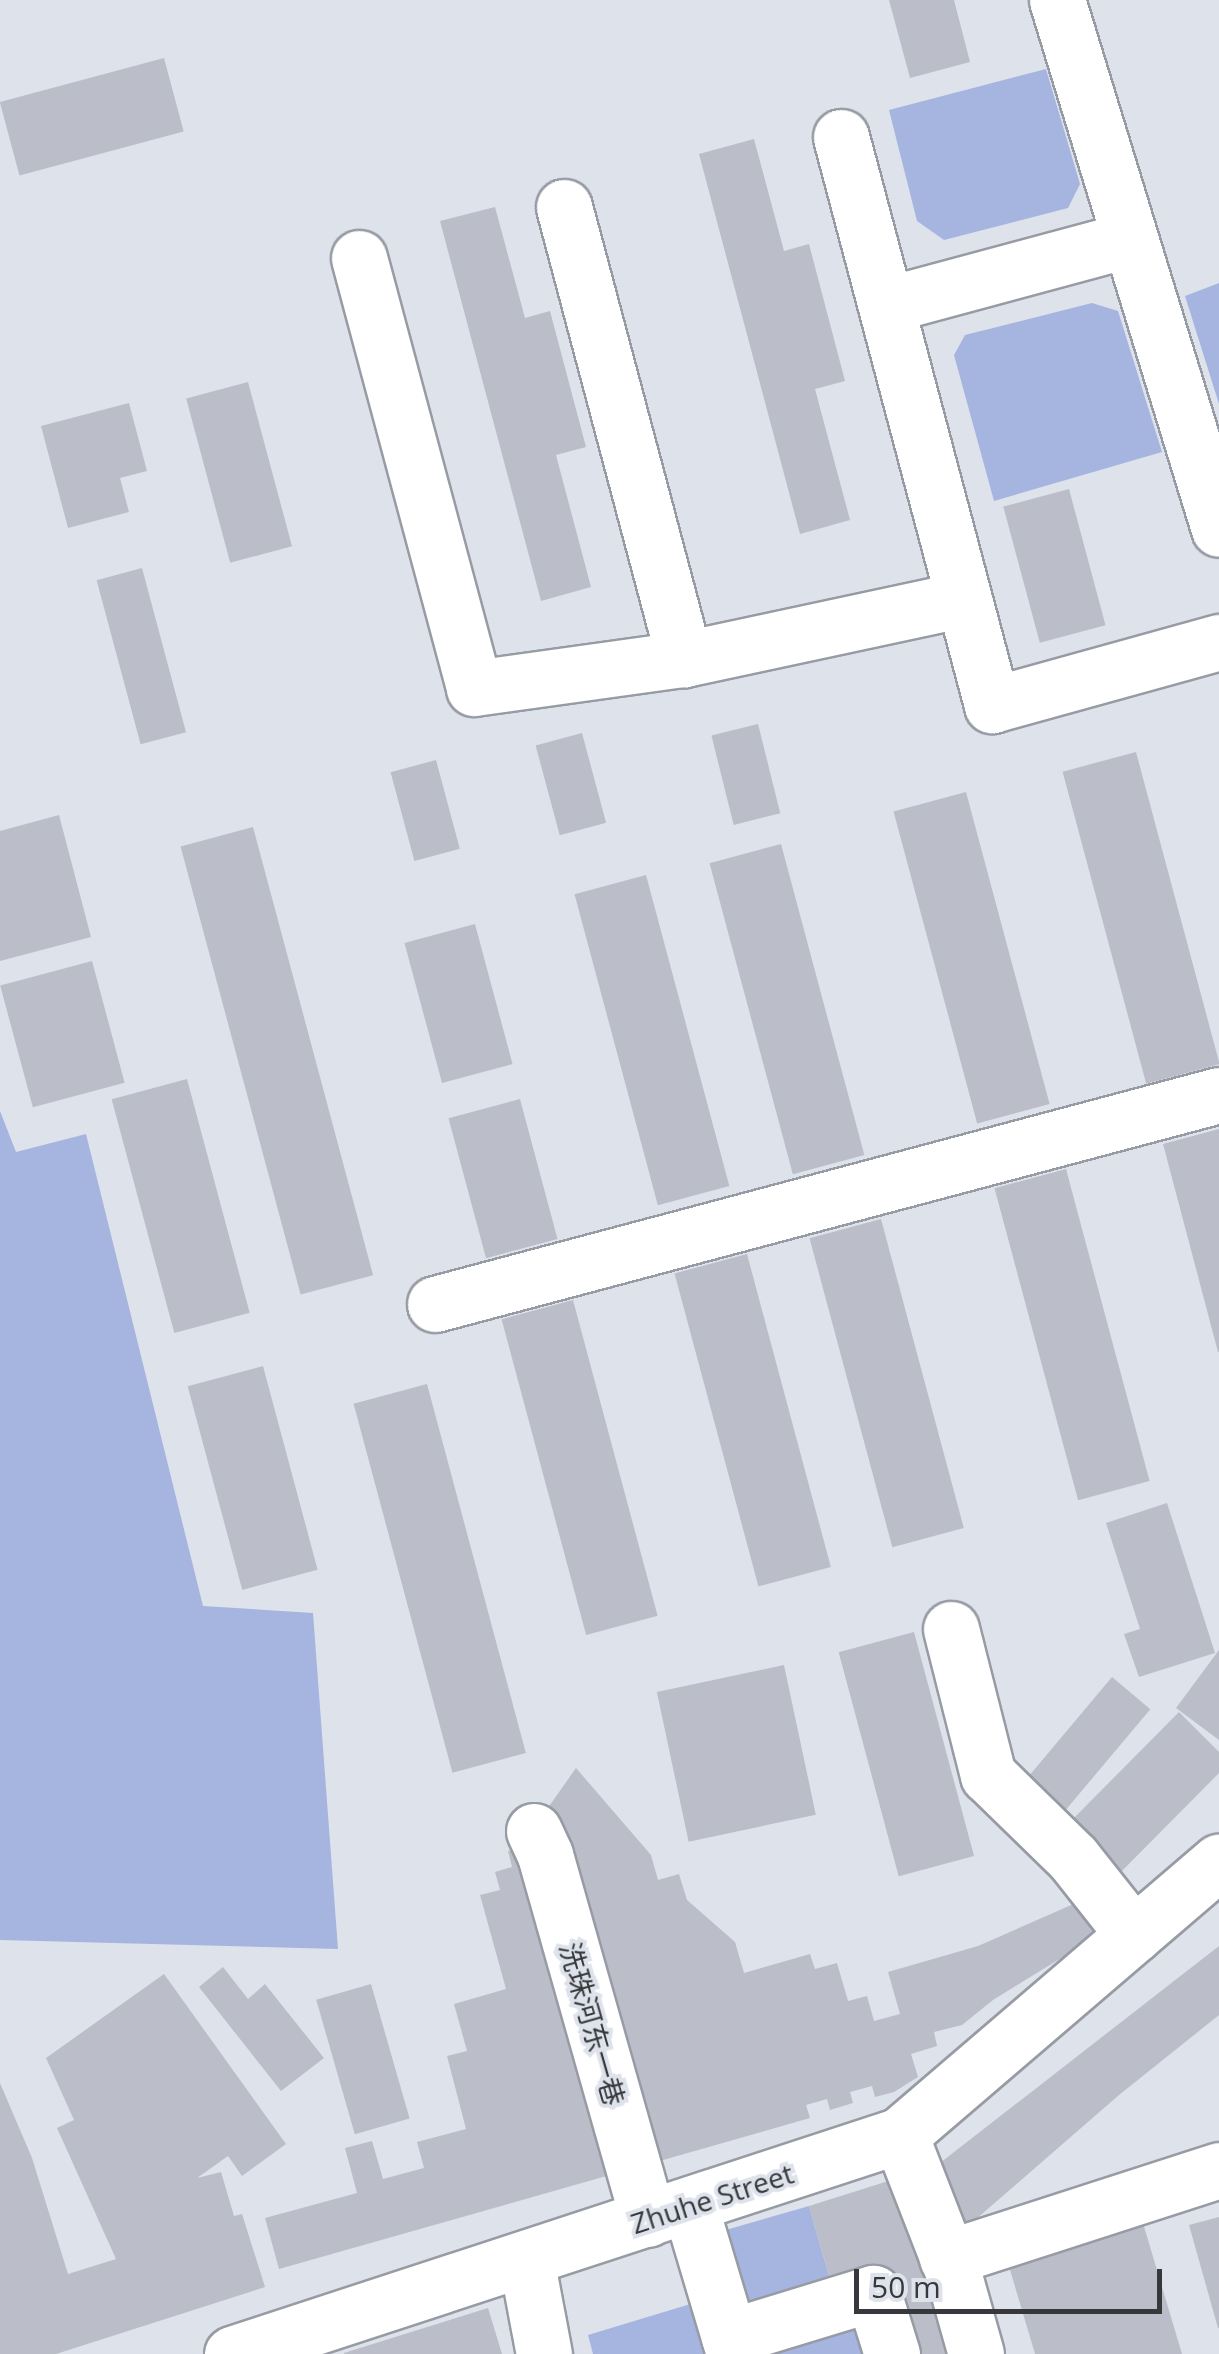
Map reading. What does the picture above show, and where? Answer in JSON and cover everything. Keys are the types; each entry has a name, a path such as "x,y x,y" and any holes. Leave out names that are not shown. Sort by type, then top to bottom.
{"street":[{"path":"1057,0 1219,529"},
{"path":"841,137 992,704 1219,642"},
{"path":"564,207 684,659"},
{"path":"886,305 1128,240"},
{"path":"360,258 474,688 684,659 964,599"},
{"path":"435,1304 1219,1096"},
{"path":"951,1629 988,1775 1073,1858 1134,1935"},
{"name":"洗珠河东一巷","path":"534,1831 669,2212 732,2345"},
{"name":"Zhuhe Street","path":"232,2354 900,2136 1134,1935 1214,1878"},
{"path":"900,2136 947,2258 976,2354"},
{"path":"947,2258 1219,2170"},
{"path":"526,2258 544,2354"},
{"path":"732,2345 873,2293 892,2354"}],"shaded area":[{"path":"1046,69 1080,184 1068,208 944,240 917,221 889,110"},
{"path":"1219,283 1219,404 1185,296"},
{"path":"1092,303 1118,311 1162,452 994,501 954,355 965,335"},
{"path":"0,1111 16,1152 86,1134 203,1606 313,1613 338,1949 0,1940"},
{"path":"809,2206 830,2279 741,2305 720,2232"},
{"path":"697,2302 713,2354 593,2354 588,2335"},
{"path":"865,2309 879,2354 756,2354"}],"building":[{"path":"889,0 954,0 970,62 910,78"},
{"path":"164,58 184,131 19,175 0,102"},
{"path":"754,139 784,251 809,244 845,381 815,389 850,520 800,534 699,154"},
{"path":"495,207 525,318 550,311 586,447 556,455 591,587 541,601 440,221"},
{"path":"248,382 292,546 230,563 186,399"},
{"path":"129,403 147,471 120,478 129,512 68,528 41,426"},
{"path":"1069,489 1105,625 1040,643 1003,507"},
{"path":"142,568 186,732 141,744 97,580"},
{"path":"758,724 780,813 734,825 711,736"},
{"path":"582,733 606,823 560,835 536,745"},
{"path":"1136,752 1219,1062 1146,1084 1063,772"},
{"path":"436,760 460,849 414,861 391,772"},
{"path":"966,792 1050,1104 977,1123 894,811"},
{"path":"59,815 91,937 0,961 0,831"},
{"path":"253,827 373,1275 301,1295 181,846"},
{"path":"781,844 864,1155 793,1174 710,863"},
{"path":"646,875 729,1186 658,1205 575,894"},
{"path":"475,924 513,1064 442,1083 404,943"},
{"path":"92,961 125,1083 33,1107 0,986"},
{"path":"187,1079 250,1313 174,1333 112,1099"},
{"path":"520,1099 558,1239 486,1258 449,1118"},
{"path":"1219,1129 1219,1352 1218,1352 1163,1144"},
{"path":"1066,1169 1150,1481 1078,1500 995,1188"},
{"path":"881,1219 964,1528 892,1547 810,1238"},
{"path":"747,1254 831,1567 758,1586 675,1273"},
{"path":"573,1300 658,1616 586,1635 502,1319"},
{"path":"263,1366 318,1570 242,1590 188,1386"},
{"path":"427,1384 526,1753 452,1773 354,1404"},
{"path":"1167,1503 1215,1653 1139,1677 1124,1634 1140,1629 1106,1523"},
{"path":"914,1632 974,1856 899,1876 839,1652"},
{"path":"1219,1650 1219,1740 1176,1708"},
{"path":"784,1665 816,1815 689,1842 657,1692"},
{"path":"1112,1677 1150,1709 1056,1821 1018,1789"},
{"path":"1179,1712 1219,1752 1219,1773 1113,1880 1063,1829"},
{"path":"576,1768 651,1855 658,1880 679,1874 687,1900 735,1942 744,1973 810,1954 815,1969 837,1963 848,2001 867,1996 874,2021 900,2014 888,1972 978,1946 1078,1902 1097,1936 993,2000 962,2025 934,2032 937,2046 911,2054 918,2077 894,2092 875,2097 872,2086 850,2092 853,2103 830,2110 827,2099 806,2105 810,2118 642,2166 538,1822"},
{"path":"532,1845 624,2171 279,2269 265,2218 357,2193 345,2148 372,2141 383,2179 424,2168 417,2142 466,2129 447,2056 467,2051 454,2004 506,1989 480,1895 500,1890 495,1872 512,1867 508,1851"},
{"path":"1219,1946 1219,2015 1119,2095 952,2240 922,2177"},
{"path":"223,1967 248,1999 265,1984 324,2058 281,2091 199,1987"},
{"path":"164,1974 286,2144 242,2176 228,2156 197,2178 221,2172 234,2216 242,2214 265,2287 56,2354 0,2354 0,2083 32,2158 68,2274 116,2259 57,2128 74,2120 46,2058"},
{"path":"371,1984 410,2119 355,2134 316,2000"},
{"path":"901,2177 951,2354 902,2354 877,2266 830,2279 809,2206"},
{"path":"1140,2213 1182,2354 1035,2354 1005,2253"},
{"path":"1219,2217 1219,2328 1218,2328 1189,2225"},
{"path":"488,2308 502,2354 344,2354 344,2353"}]}
